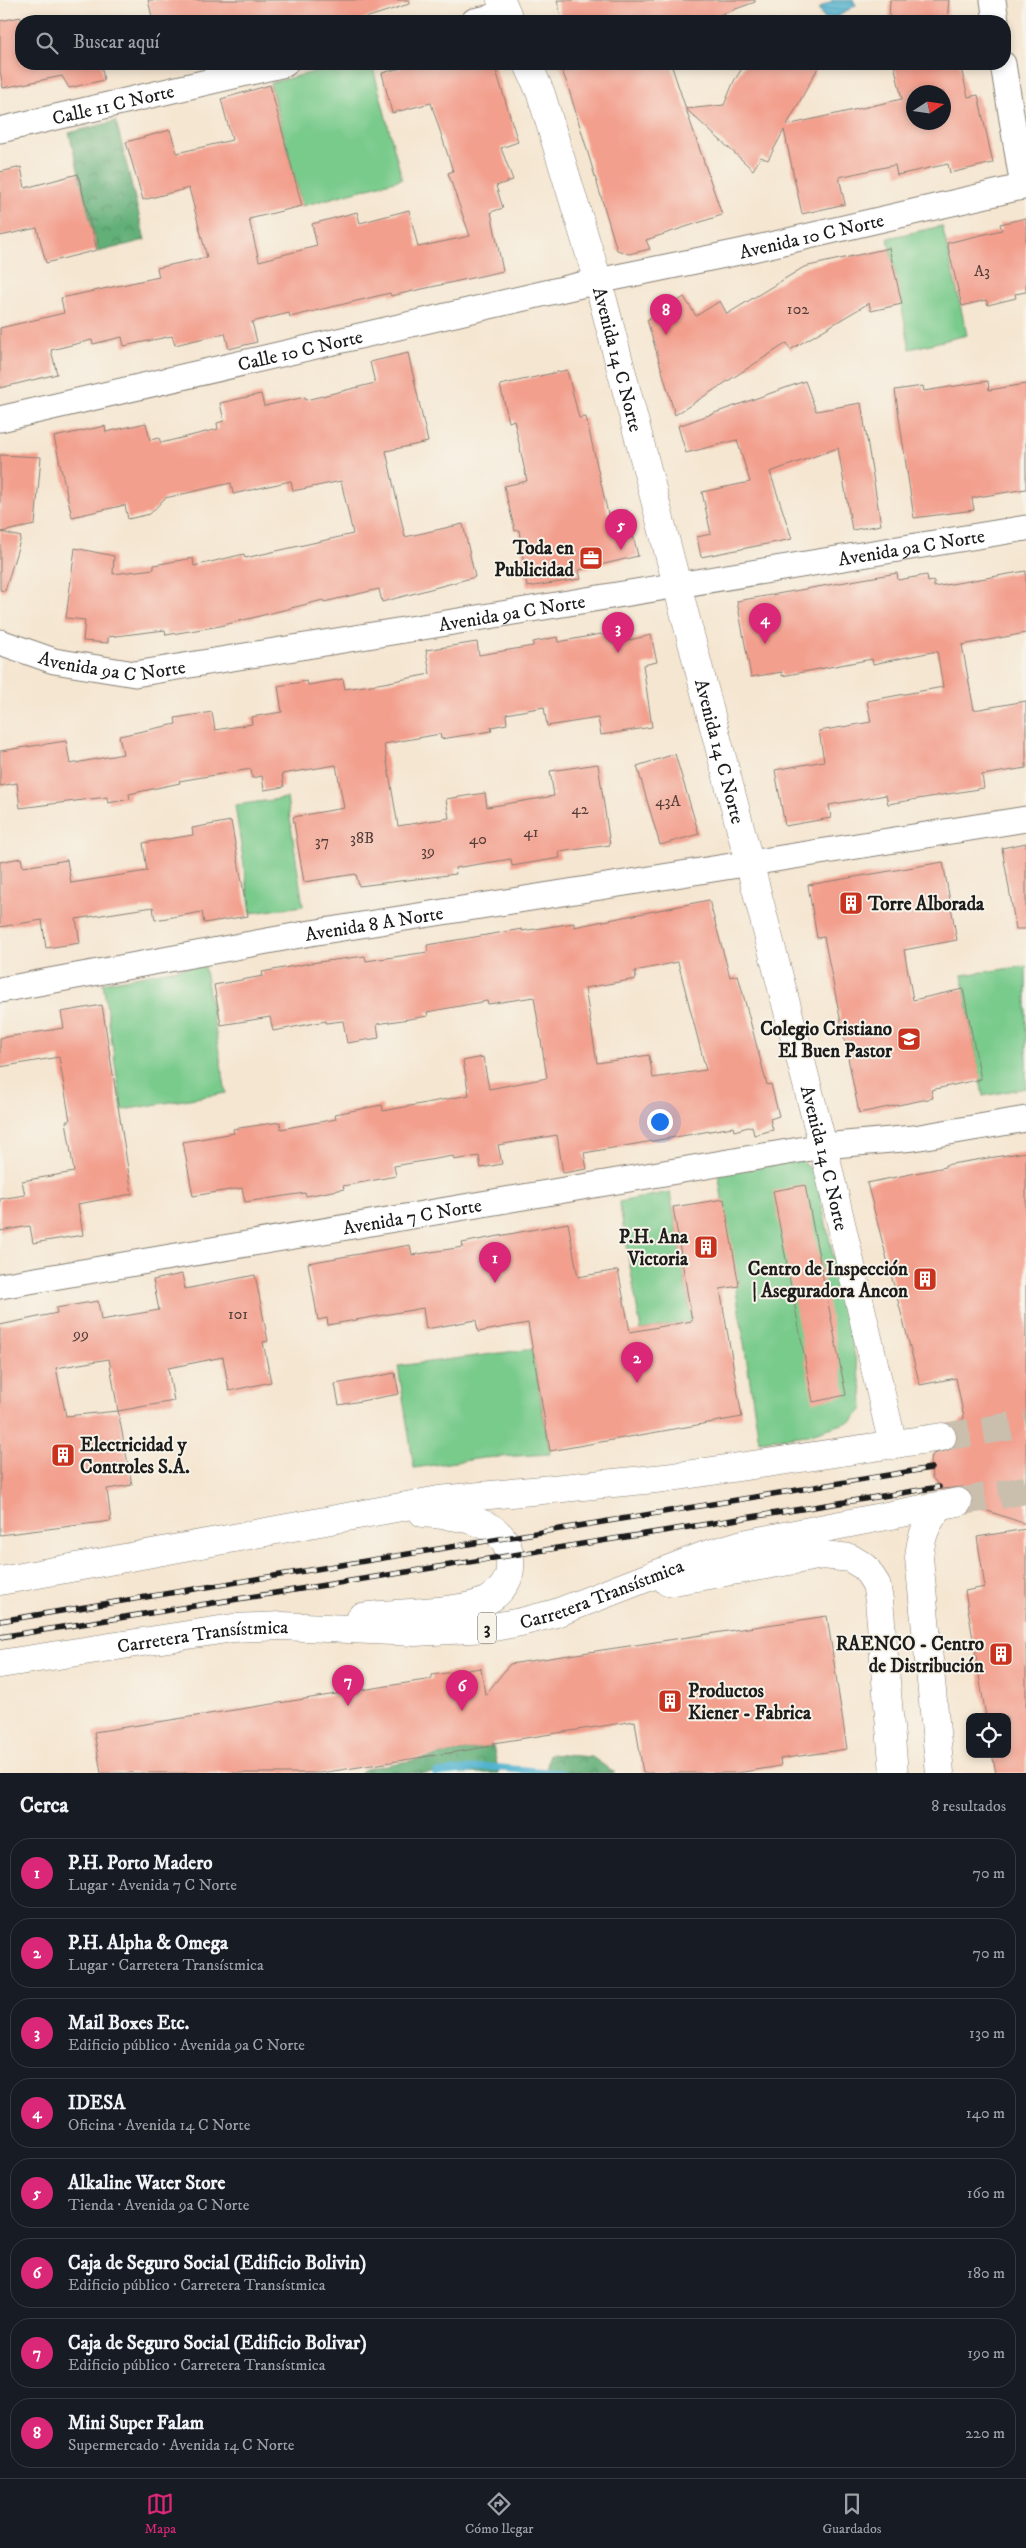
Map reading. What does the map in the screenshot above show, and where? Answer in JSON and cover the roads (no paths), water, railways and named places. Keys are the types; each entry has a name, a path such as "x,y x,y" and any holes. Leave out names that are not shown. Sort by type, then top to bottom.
{"main road":[{"name":"Avenida 14 C Norte","path":"531,70 541,94 598,281 823,1146 893,1444"},
{"path":"0,1580 391,1508 472,1496 665,1478 942,1437"},
{"name":"Carretera Transístmica","path":"0,1664 201,1631 282,1626 415,1632 488,1628 556,1613 703,1556 743,1544 949,1504 928,1521 921,1536 919,1558 940,1773"},
{"path":"282,1626 470,1606 493,1597 504,1586 510,1573 509,1554 501,1536 494,1530 467,1518 391,1508"},
{"path":"610,1593 823,1555 850,1558 865,1567 876,1584 879,1600 894,1773"}],"street":[{"path":"993,0 995,15"},
{"name":"Calle 11 C Norte","path":"0,130 259,70"},
{"path":"1004,70 1024,187"},
{"name":"Avenida 10 C Norte","path":"598,281 754,249 1024,187"},
{"name":"Calle 10 C Norte","path":"0,419 598,281"},
{"name":"Avenida 9a C Norte","path":"0,642 54,661 135,674 677,587 1026,528"},
{"name":"Avenida 8 A Norte","path":"0,990 311,933 1026,819"},
{"name":"Avenida 7 C Norte","path":"0,1286 823,1146 914,1138 1026,1119"}],"water":[{"path":"833,0 853,0 856,5 840,15 822,15 818,9"}],"waterway":[{"path":"436,1773 489,1767 562,1773"}],"tunnel":[{"path":"942,1437 1026,1424"},
{"path":"958,1502 1026,1490"}],"railway":[{"path":"0,1621 931,1468"},
{"path":"0,1637 939,1487"}],"place":[{"name":"Mini Super Falam","path":"666,335"},
{"name":"Alkaline Water Store","path":"621,550"},
{"name":"Toda en Publicidad","path":"591,558"},
{"name":"IDESA","path":"765,644"},
{"name":"Mail Boxes Etc.","path":"618,653"},
{"name":"Torre Alborada","path":"851,903"},
{"name":"Colegio Cristiano El Buen Pastor","path":"909,1039"},
{"name":"P.H. Ana Victoria","path":"706,1247"},
{"name":"Centro de Inspección | Aseguradora Ancon","path":"925,1279"},
{"name":"P.H. Porto Madero","path":"495,1283"},
{"name":"P.H. Alpha & Omega","path":"637,1383"},
{"name":"Electricidad y Controles S.A.","path":"63,1455"},
{"name":"RAENCO - Centro de Distribución","path":"1001,1654"},
{"name":"Productos Kiener - Fabrica","path":"670,1701"},
{"name":"Caja de Seguro Social (Edificio Bolivar)","path":"348,1706"},
{"name":"Caja de Seguro Social (Edificio Bolivin)","path":"462,1711"}]}
